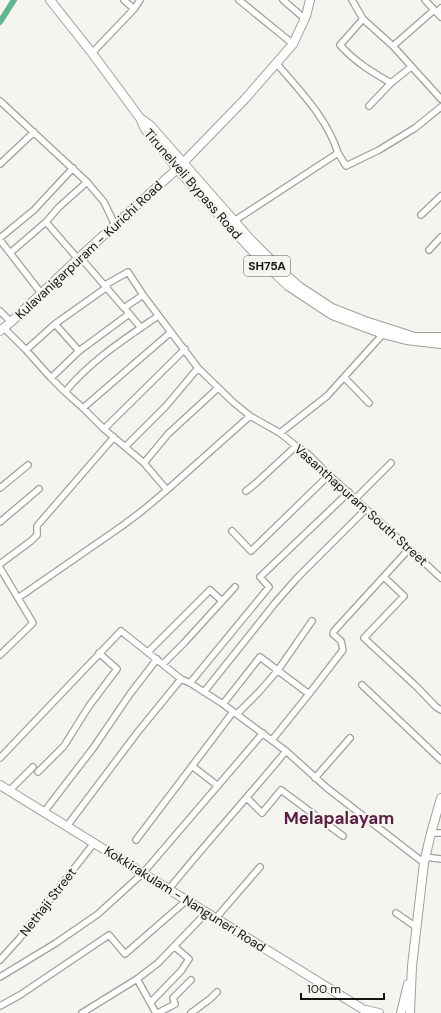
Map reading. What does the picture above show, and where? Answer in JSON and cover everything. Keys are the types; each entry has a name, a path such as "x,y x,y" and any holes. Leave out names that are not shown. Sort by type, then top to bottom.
{"main road":[{"name":"Tirunelveli Bypass Road","path":"50,0 92,53 140,118 145,129 180,166 229,226 288,286 332,315 383,334 406,340 441,344"},
{"name":"Kulavanigarpuram - Kurichi Road","path":"2,330 180,166 245,99 293,44 305,19 310,0"},
{"path":"180,166 286,275 300,287 332,308 365,321 415,337 441,337"},
{"name":"Kokkirakulam - Nanguneri Road","path":"0,785 368,1012 379,1013"},
{"path":"410,1013 412,966 424,860 441,798"},
{"path":"401,1013 412,966"}],"street":[{"path":"124,0 134,9"},
{"path":"92,53 134,9 140,0"},
{"path":"239,0 293,44"},
{"path":"283,0 305,19"},
{"path":"352,0 362,19 393,46 441,99"},
{"path":"393,46 438,12 425,0"},
{"path":"362,19 340,45 361,65 391,83"},
{"path":"277,64 305,97 323,122 333,137 338,153 346,166 379,150 415,128 441,107"},
{"path":"368,106 391,83 411,67"},
{"path":"0,101 87,182 104,202 115,225"},
{"path":"0,164 34,132"},
{"path":"234,221 338,153"},
{"path":"41,293 0,239 34,210 73,168"},
{"path":"10,253 46,222 59,207 87,182"},
{"path":"421,215 441,196"},
{"path":"46,222 106,286 141,328"},
{"path":"429,250 441,237"},
{"name":"Vasanthapuram South Street","path":"106,286 128,272 158,316 185,349 198,368 232,402 250,416 280,433 307,453 329,476 349,492 441,578"},
{"path":"26,350 55,324 106,286"},
{"path":"124,308 143,295"},
{"path":"0,311 11,322"},
{"path":"51,378 79,351 128,314"},
{"path":"65,392 74,381 94,363 158,316"},
{"path":"55,324 79,351"},
{"path":"2,330 26,350 51,378 104,429 144,463 167,490"},
{"path":"83,408 171,332"},
{"path":"280,433 327,396 383,334"},
{"path":"104,429 185,349"},
{"path":"124,447 166,406 198,368"},
{"path":"344,377 369,403"},
{"path":"144,463 168,434 218,388"},
{"path":"18,598 142,511 250,416"},
{"path":"0,564 16,553 37,535 37,526 114,437"},
{"path":"246,491 296,446"},
{"path":"355,499 391,463"},
{"path":"0,488 28,465"},
{"path":"232,531 251,551 329,476"},
{"path":"0,522 39,488"},
{"path":"190,683 269,587 260,577 349,492"},
{"path":"204,692 275,603 297,578 366,509"},
{"path":"272,740 329,670 343,650 341,641 333,634 334,631 409,549"},
{"path":"0,568 33,623 0,655"},
{"path":"384,577 404,596 364,638 418,688 436,707 441,710"},
{"path":"162,664 184,643 235,587"},
{"path":"148,652 210,590 222,601"},
{"path":"136,840 192,766 235,713 259,692 278,670 312,621"},
{"path":"0,758 121,631 181,679 223,704 263,733 286,751 315,778 424,860 441,859"},
{"path":"38,772 64,746 89,706 117,669 99,653"},
{"path":"223,704 260,657 309,694"},
{"path":"44,812 94,747 130,694 157,659"},
{"path":"67,826 181,679"},
{"path":"362,685 441,760"},
{"path":"0,977 56,943 98,914 143,873 263,733"},
{"path":"315,778 350,738"},
{"path":"168,888 286,751"},
{"path":"192,766 218,786"},
{"path":"10,791 33,767"},
{"path":"247,798 262,813 280,790 344,836"},
{"path":"431,833 441,833"},
{"name":"Nethaji Street","path":"0,960 19,939 94,843"},
{"path":"216,918 260,867"},
{"path":"0,1006 20,995 109,935 125,954 187,900"},
{"path":"82,1013 137,979 158,963 208,912"},
{"path":"396,913 416,927"},
{"path":"151,1002 181,971 189,959 175,947"},
{"path":"137,979 157,1013 175,1004 173,998 191,980"},
{"path":"191,1013 217,992"}],"waterway":[{"path":"0,22 14,0"}],"district":[{"name":"Melapalayam","path":"339,818"}]}
